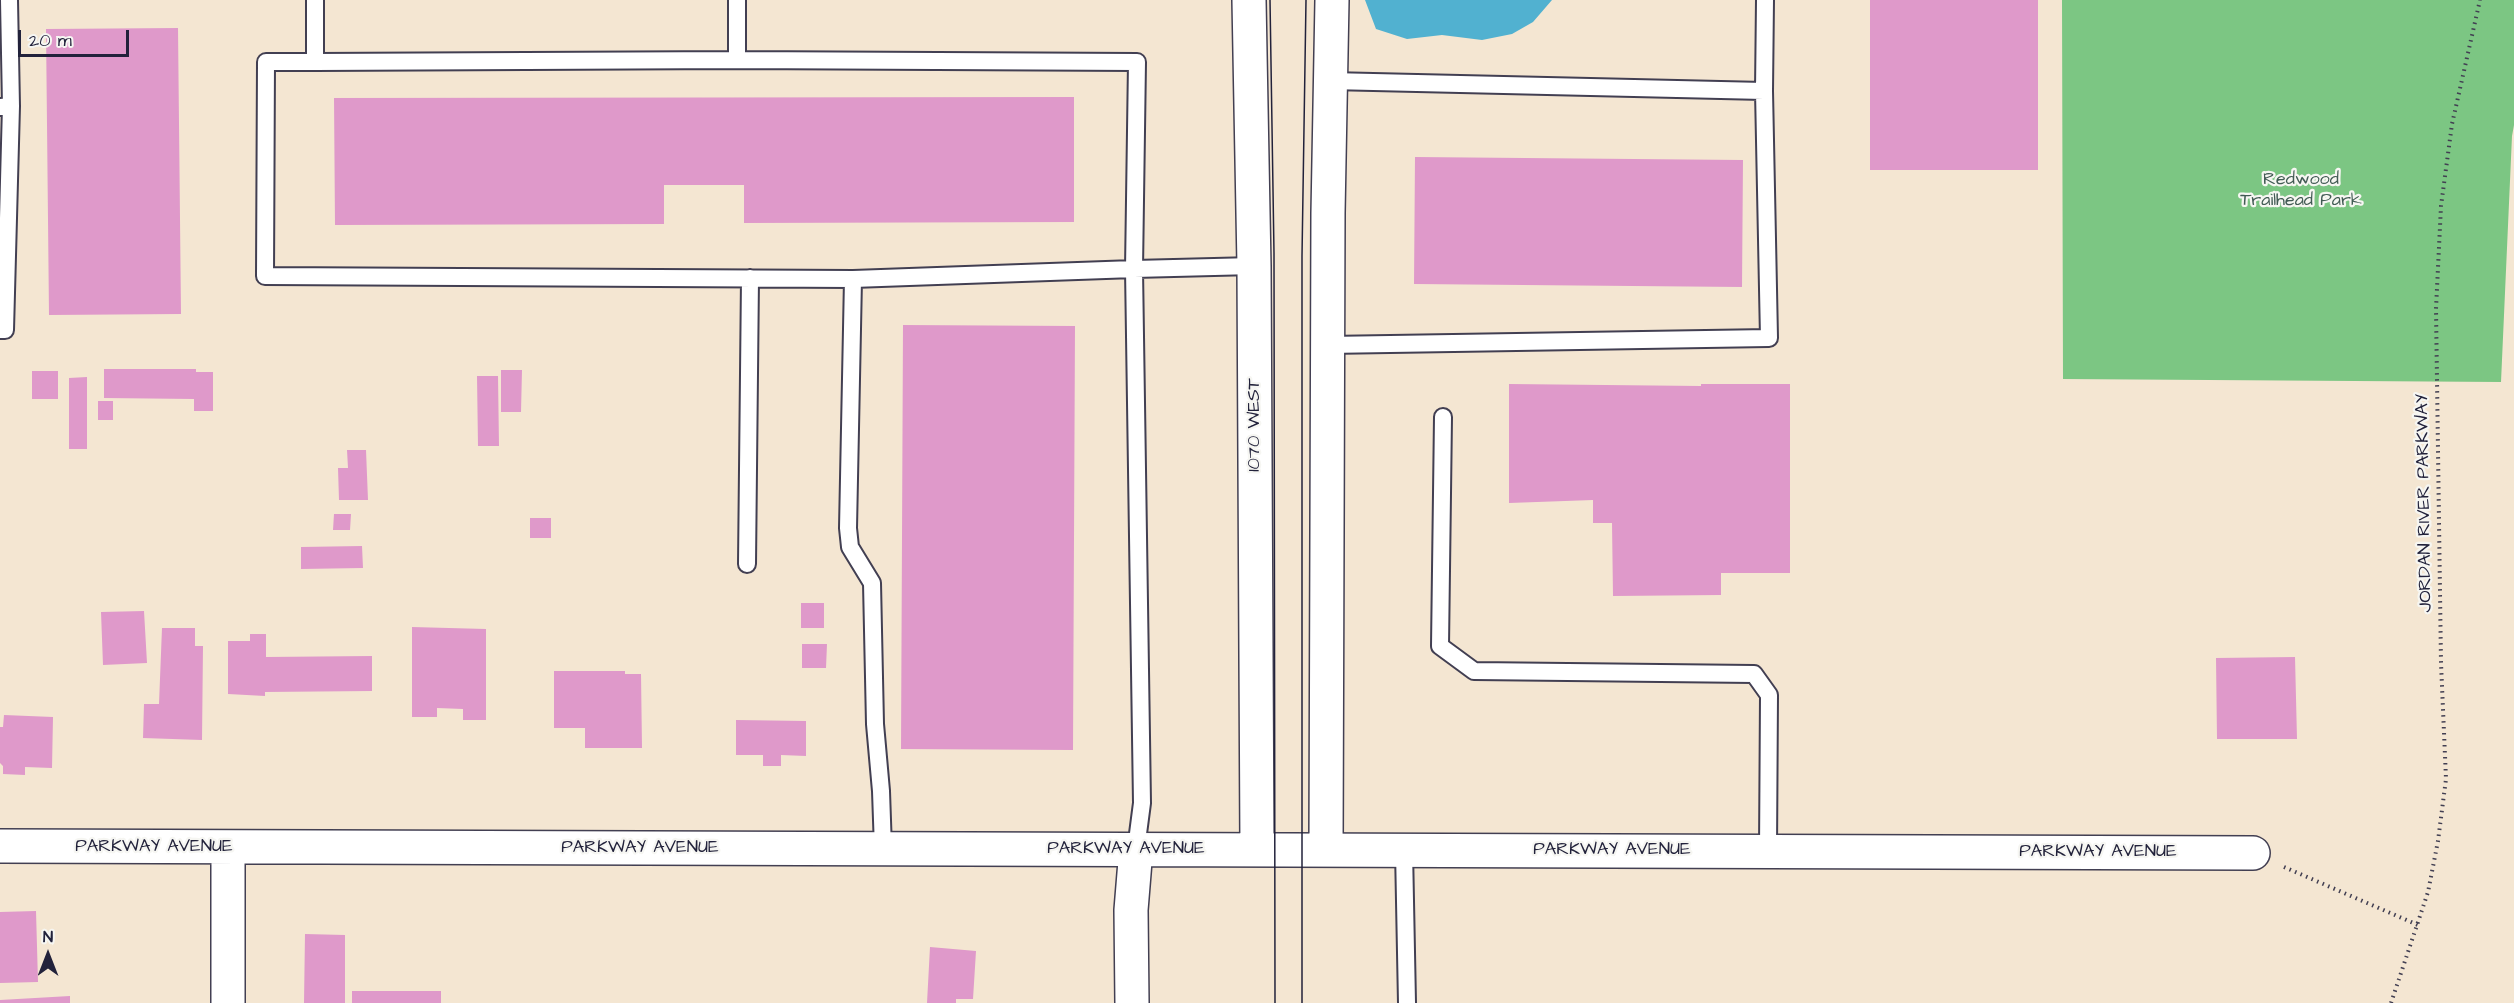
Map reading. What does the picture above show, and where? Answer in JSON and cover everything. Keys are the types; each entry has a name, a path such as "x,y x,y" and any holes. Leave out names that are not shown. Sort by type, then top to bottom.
{"street":[{"name":"1070 WEST","path":"1249,0 1254,266 1257,849"},
{"path":"1326,849 1332,0"},
{"name":"PARKWAY AVENUE","path":"0,846 2253,853"},
{"path":"228,847 228,1003"},
{"path":"1132,1003 1131,910 1136,849"}],"lane":[{"path":"0,0 9,0 5,330 0,330"},
{"path":"315,0 315,62"},
{"path":"738,0 738,60"},
{"path":"1328,345 1769,338 1764,91 1765,0"},
{"path":"1136,849 1142,802 1134,270 1137,62 738,60 266,62 265,276 853,279 1134,270 1254,266"},
{"path":"1330,81 1764,91"},
{"path":"747,564 750,278"},
{"path":"853,279 848,528 850,547 872,583 875,724 883,849"},
{"path":"1443,417 1440,645 1473,671 1754,674 1769,695 1768,850"},
{"path":"1404,850 1407,1003"}],"path":[{"name":"JORDAN RIVER PARKWAY","path":"2391,1003 2428,892 2438,841 2446,779 2441,651 2436,309 2441,206 2452,124 2480,0"},
{"path":"2253,853 2418,925"}],"green space":[{"name":"Redwood Trailhead Park","path":"2062,0 2514,0 2514,125 2501,382 2063,379"}],"water":[{"path":"1365,0 1552,0 1533,22 1512,34 1482,40 1442,35 1407,39 1376,29"}],"building":[{"path":"1870,0 2038,0 2038,170 1870,170"},
{"path":"178,28 181,314 49,315 46,29"},
{"path":"1074,97 1074,222 744,223 744,185 664,185 664,224 335,225 334,98"},
{"path":"1415,157 1743,160 1742,287 1414,284"},
{"path":"903,325 1075,326 1073,750 901,749"},
{"path":"104,369 196,369 196,372 213,372 213,411 194,411 194,399 104,398"},
{"path":"501,370 522,370 521,412 501,412"},
{"path":"32,371 58,371 58,399 32,399"},
{"path":"477,376 498,376 499,446 478,446"},
{"path":"87,377 87,449 69,449 69,378"},
{"path":"1509,384 1701,386 1701,384 1790,384 1790,573 1721,573 1721,595 1613,596 1612,523 1593,523 1593,500 1509,503"},
{"path":"98,401 113,401 113,420 98,420"},
{"path":"347,450 366,450 368,500 339,500 338,468 348,468"},
{"path":"334,514 351,514 350,530 333,530"},
{"path":"530,518 551,518 551,538 530,538"},
{"path":"362,546 363,568 301,569 301,547"},
{"path":"801,603 824,603 824,628 801,628"},
{"path":"144,611 147,663 103,665 101,612"},
{"path":"412,627 486,629 486,720 463,720 463,709 437,708 437,717 412,717"},
{"path":"162,628 195,628 195,646 203,646 202,740 143,738 144,704 159,704"},
{"path":"250,634 266,634 266,657 372,656 372,691 265,692 265,696 228,694 228,641 250,641"},
{"path":"802,644 827,644 826,668 802,668"},
{"path":"2295,657 2297,739 2217,739 2216,658"},
{"path":"554,671 625,671 625,674 641,674 642,748 585,748 585,728 554,728"},
{"path":"4,715 53,717 52,768 25,767 25,775 3,774 3,766 0,763 0,727 3,727"},
{"path":"736,720 806,721 806,756 781,755 781,766 763,766 763,755 736,755"},
{"path":"36,911 38,982 0,983 0,912"},
{"path":"305,934 345,935 345,1003 304,1003"},
{"path":"930,947 976,951 973,999 956,999 956,1003 927,1003"},
{"path":"352,991 441,991 441,1003 352,1003"},
{"path":"70,996 70,1003 0,1003 0,1000"}],"tram line":[{"path":"1270,0 1274,253 1275,1003"},
{"path":"1302,1003 1302,256 1306,0"}]}
